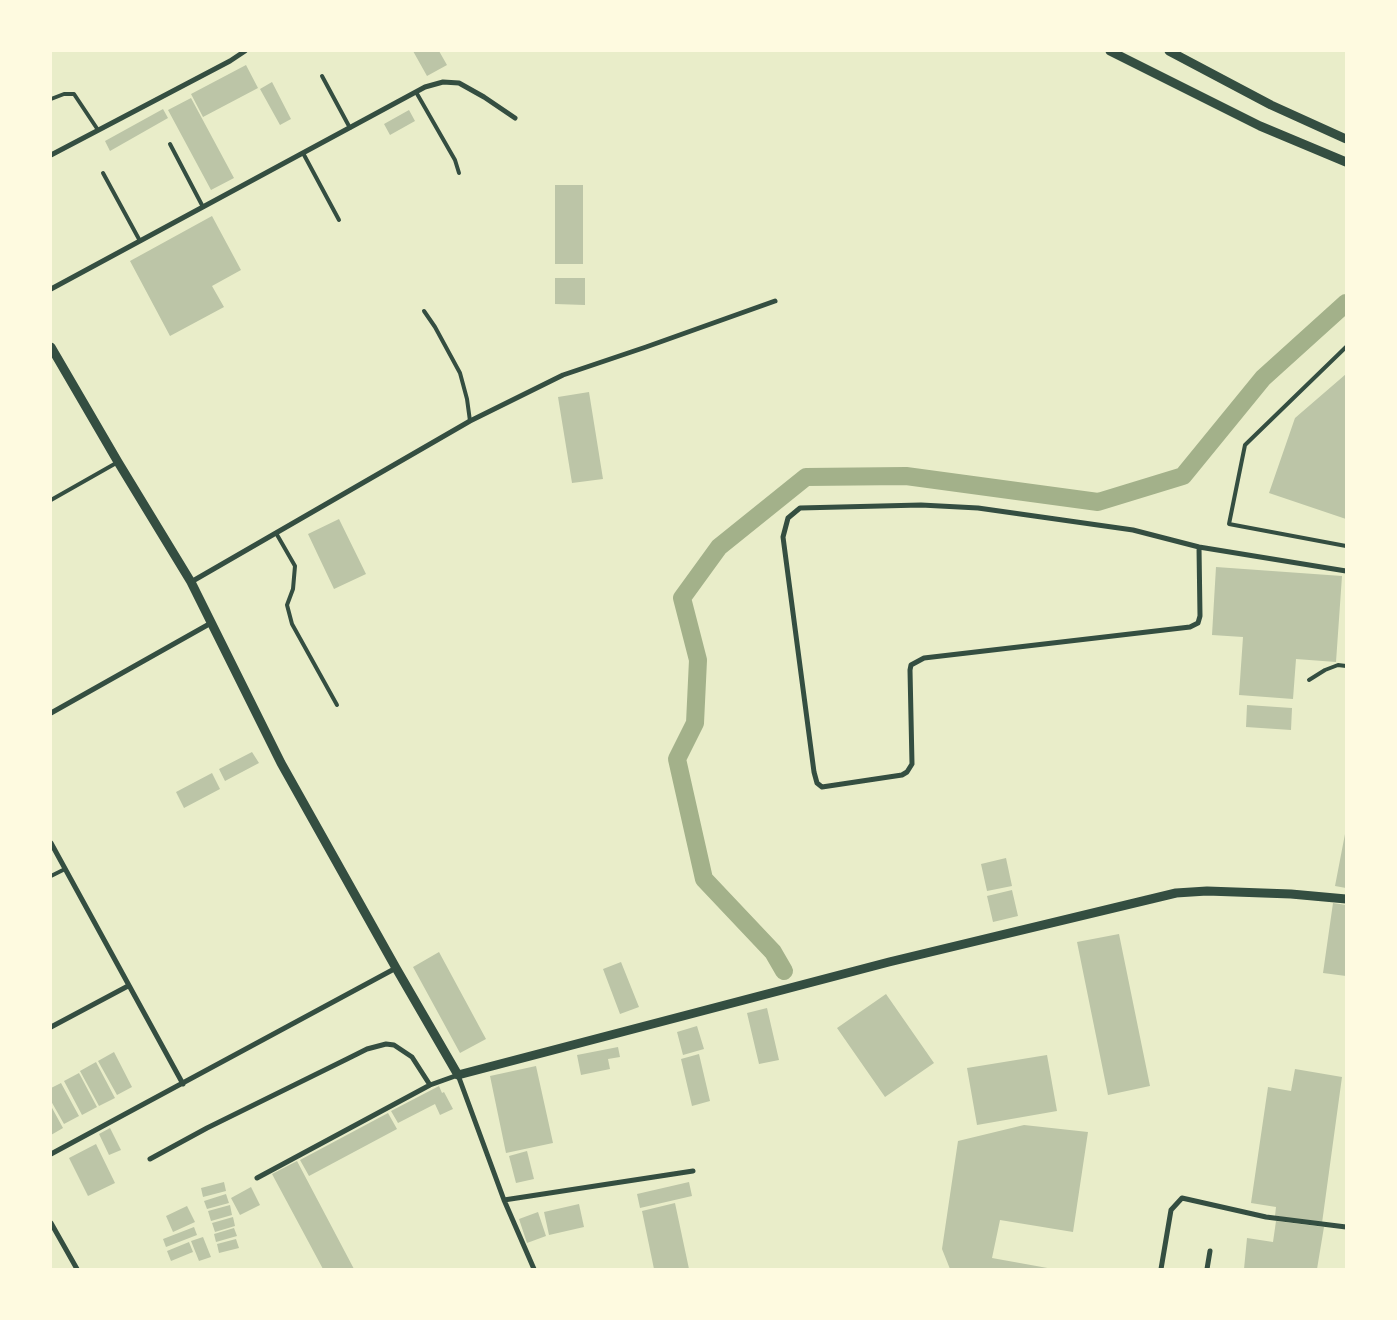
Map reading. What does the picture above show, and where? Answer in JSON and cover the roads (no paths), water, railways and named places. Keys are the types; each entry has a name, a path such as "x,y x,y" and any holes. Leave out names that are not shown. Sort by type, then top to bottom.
{"street":[{"path":"51,155 230,61 245,51"},
{"path":"1110,51 1260,126 1346,162"},
{"path":"1169,51 1271,105 1345,138"},
{"path":"51,289 425,87 443,82 459,83 515,118"},
{"path":"192,582 470,421 562,375 775,301"},
{"path":"51,347 118,462 192,582 281,762 458,1075 504,1200 534,1269"},
{"path":"1199,547 1200,616 1198,623 1190,627 924,658 911,665 910,670 912,764 907,772 902,775 822,787 817,782 812,762 782,537 788,518 800,508 922,505 978,508 1133,530 1199,547 1346,571"},
{"path":"51,713 211,623"},
{"path":"51,843 183,1084"},
{"path":"257,1178 430,1085 458,1075 889,962 1176,893 1208,891 1346,899"},
{"path":"51,1154 396,968"},
{"path":"51,1027 128,986"},
{"path":"150,1159 207,1128 330,1068 367,1050 386,1044 394,1045 412,1057 430,1085"},
{"path":"504,1200 693,1171"},
{"path":"1161,1269 1171,1210 1182,1198 1266,1217 1346,1227"},
{"path":"51,1223 77,1269"},
{"path":"1207,1269 1210,1251"}],"lane":[{"path":"322,76 350,128"},
{"path":"416,92 455,160 459,172"},
{"path":"51,99 64,94 74,94 98,130"},
{"path":"170,144 203,207"},
{"path":"303,153 339,220"},
{"path":"103,173 140,241"},
{"path":"424,311 460,373 467,399 470,421"},
{"path":"1346,347 1245,445 1229,524 1346,546"},
{"path":"51,500 118,462"},
{"path":"276,533 295,566 293,589 287,605 292,624 336,705"},
{"path":"1309,680 1325,670 1346,666"},
{"path":"51,876 65,869"}],"waterway":[{"path":"784,971 773,952 704,879 677,759 695,723 698,660 682,598 719,547 806,477 906,476 1098,502 1183,476 1263,378 1346,303"}]}
